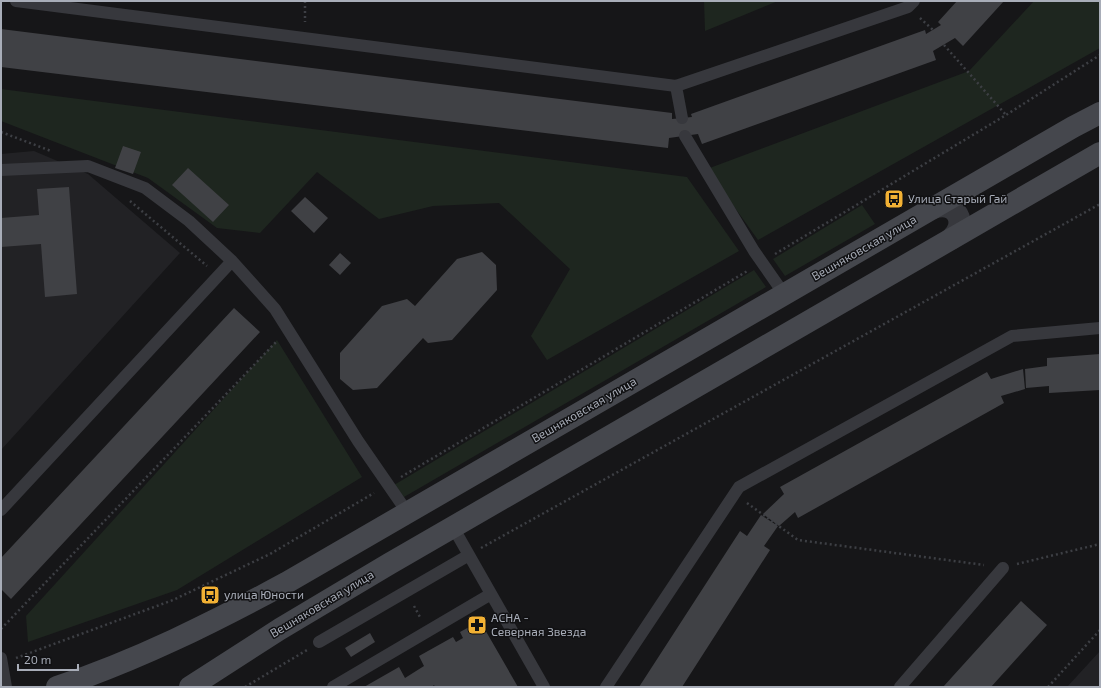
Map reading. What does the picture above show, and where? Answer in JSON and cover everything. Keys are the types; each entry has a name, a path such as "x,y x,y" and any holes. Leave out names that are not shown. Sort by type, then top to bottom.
{"main road":[{"name":"Вешняковская улица","path":"57,687 88,677 197,630 286,583 1073,127 1100,114"},
{"name":"Вешняковская улица","path":"190,687 280,629 453,527 1100,153"}],"street":[{"path":"934,208 947,206 958,214 960,228 951,239"}],"lane":[{"path":"16,1 676,86 907,3"},
{"path":"676,86 682,118"},
{"path":"685,136 762,262 784,294"},
{"path":"1,170 88,166 145,188 189,221 232,261 275,309 287,330 388,485 408,512"},
{"path":"1,510 232,261"},
{"path":"606,687 739,487 1012,336 1100,328"},
{"path":"453,527 544,687"},
{"path":"319,642 469,555"},
{"path":"900,687 1003,568"},
{"path":"333,687 491,594"},
{"path":"2,661 6,687"}],"path":[{"path":"305,1 305,38"},
{"path":"944,45 1006,115"},
{"path":"2,661 173,600 270,554 762,262 1006,115 1100,55"},
{"path":"1,132 52,151"},
{"path":"126,198 218,276"},
{"path":"469,555 1100,204"},
{"path":"1,629 287,330"},
{"path":"734,494 798,540 1003,568 1100,544"},
{"path":"405,592 428,631"},
{"path":"1048,687 1100,630"},
{"path":"245,687 319,642"}],"shaded area":[{"path":"704,1 778,1 705,31"},
{"path":"1034,1 1100,1 1100,48 758,240 707,169 969,71"},
{"path":"1,89 687,177 739,251 547,360 531,336 570,269 499,203 433,206 379,219 317,172 260,233 217,228 148,178 1,121"},
{"path":"34,151 88,174 180,253 1,450 1,154"},
{"path":"862,205 875,224 785,276 773,259"},
{"path":"754,270 766,287 404,497 394,485"},
{"path":"277,340 362,477 177,590 28,642 26,616"},
{"path":"1100,651 1100,687 1067,687"}],"building":[{"path":"957,1 1004,1 963,46 955,38 933,51 936,60 702,144 698,134 669,138 668,148 1,67 1,29 672,113 672,119 692,117 691,114 925,30 926,34 941,25 938,22"},
{"path":"123,146 141,152 133,174 115,168"},
{"path":"188,168 229,205 213,222 172,185"},
{"path":"69,187 77,294 45,297 41,244 1,247 1,218 39,215 37,189"},
{"path":"305,197 328,218 314,233 291,211"},
{"path":"482,252 496,265 497,290 452,340 428,343 423,338 377,388 353,390 340,379 340,353 382,306 407,299 415,306 457,259"},
{"path":"340,253 351,263 340,275 329,265"},
{"path":"234,308 260,332 11,599 1,589 1,558"},
{"path":"1100,354 1100,390 1049,393 1049,386 1026,388 1025,369 1047,366 1047,358"},
{"path":"1023,369 1025,389 1001,396 1004,403 798,518 795,512 779,526 763,514 784,494 780,487 987,372 991,379"},
{"path":"761,515 778,526 764,546 770,550 682,687 639,687 740,531 747,536"},
{"path":"1021,601 1047,625 991,687 943,687"},
{"path":"480,621 518,687 435,687 434,685 432,687 364,687 399,667 405,678 424,666 419,656 453,637 456,642 463,638 460,632"},
{"path":"370,633 375,642 351,657 345,648"}],"place":[{"name":"Улица Старый Гай","path":"894,199"},
{"name":"улица Юности","path":"210,595"},
{"name":"АСНА - Северная Звезда","path":"477,625"}]}
